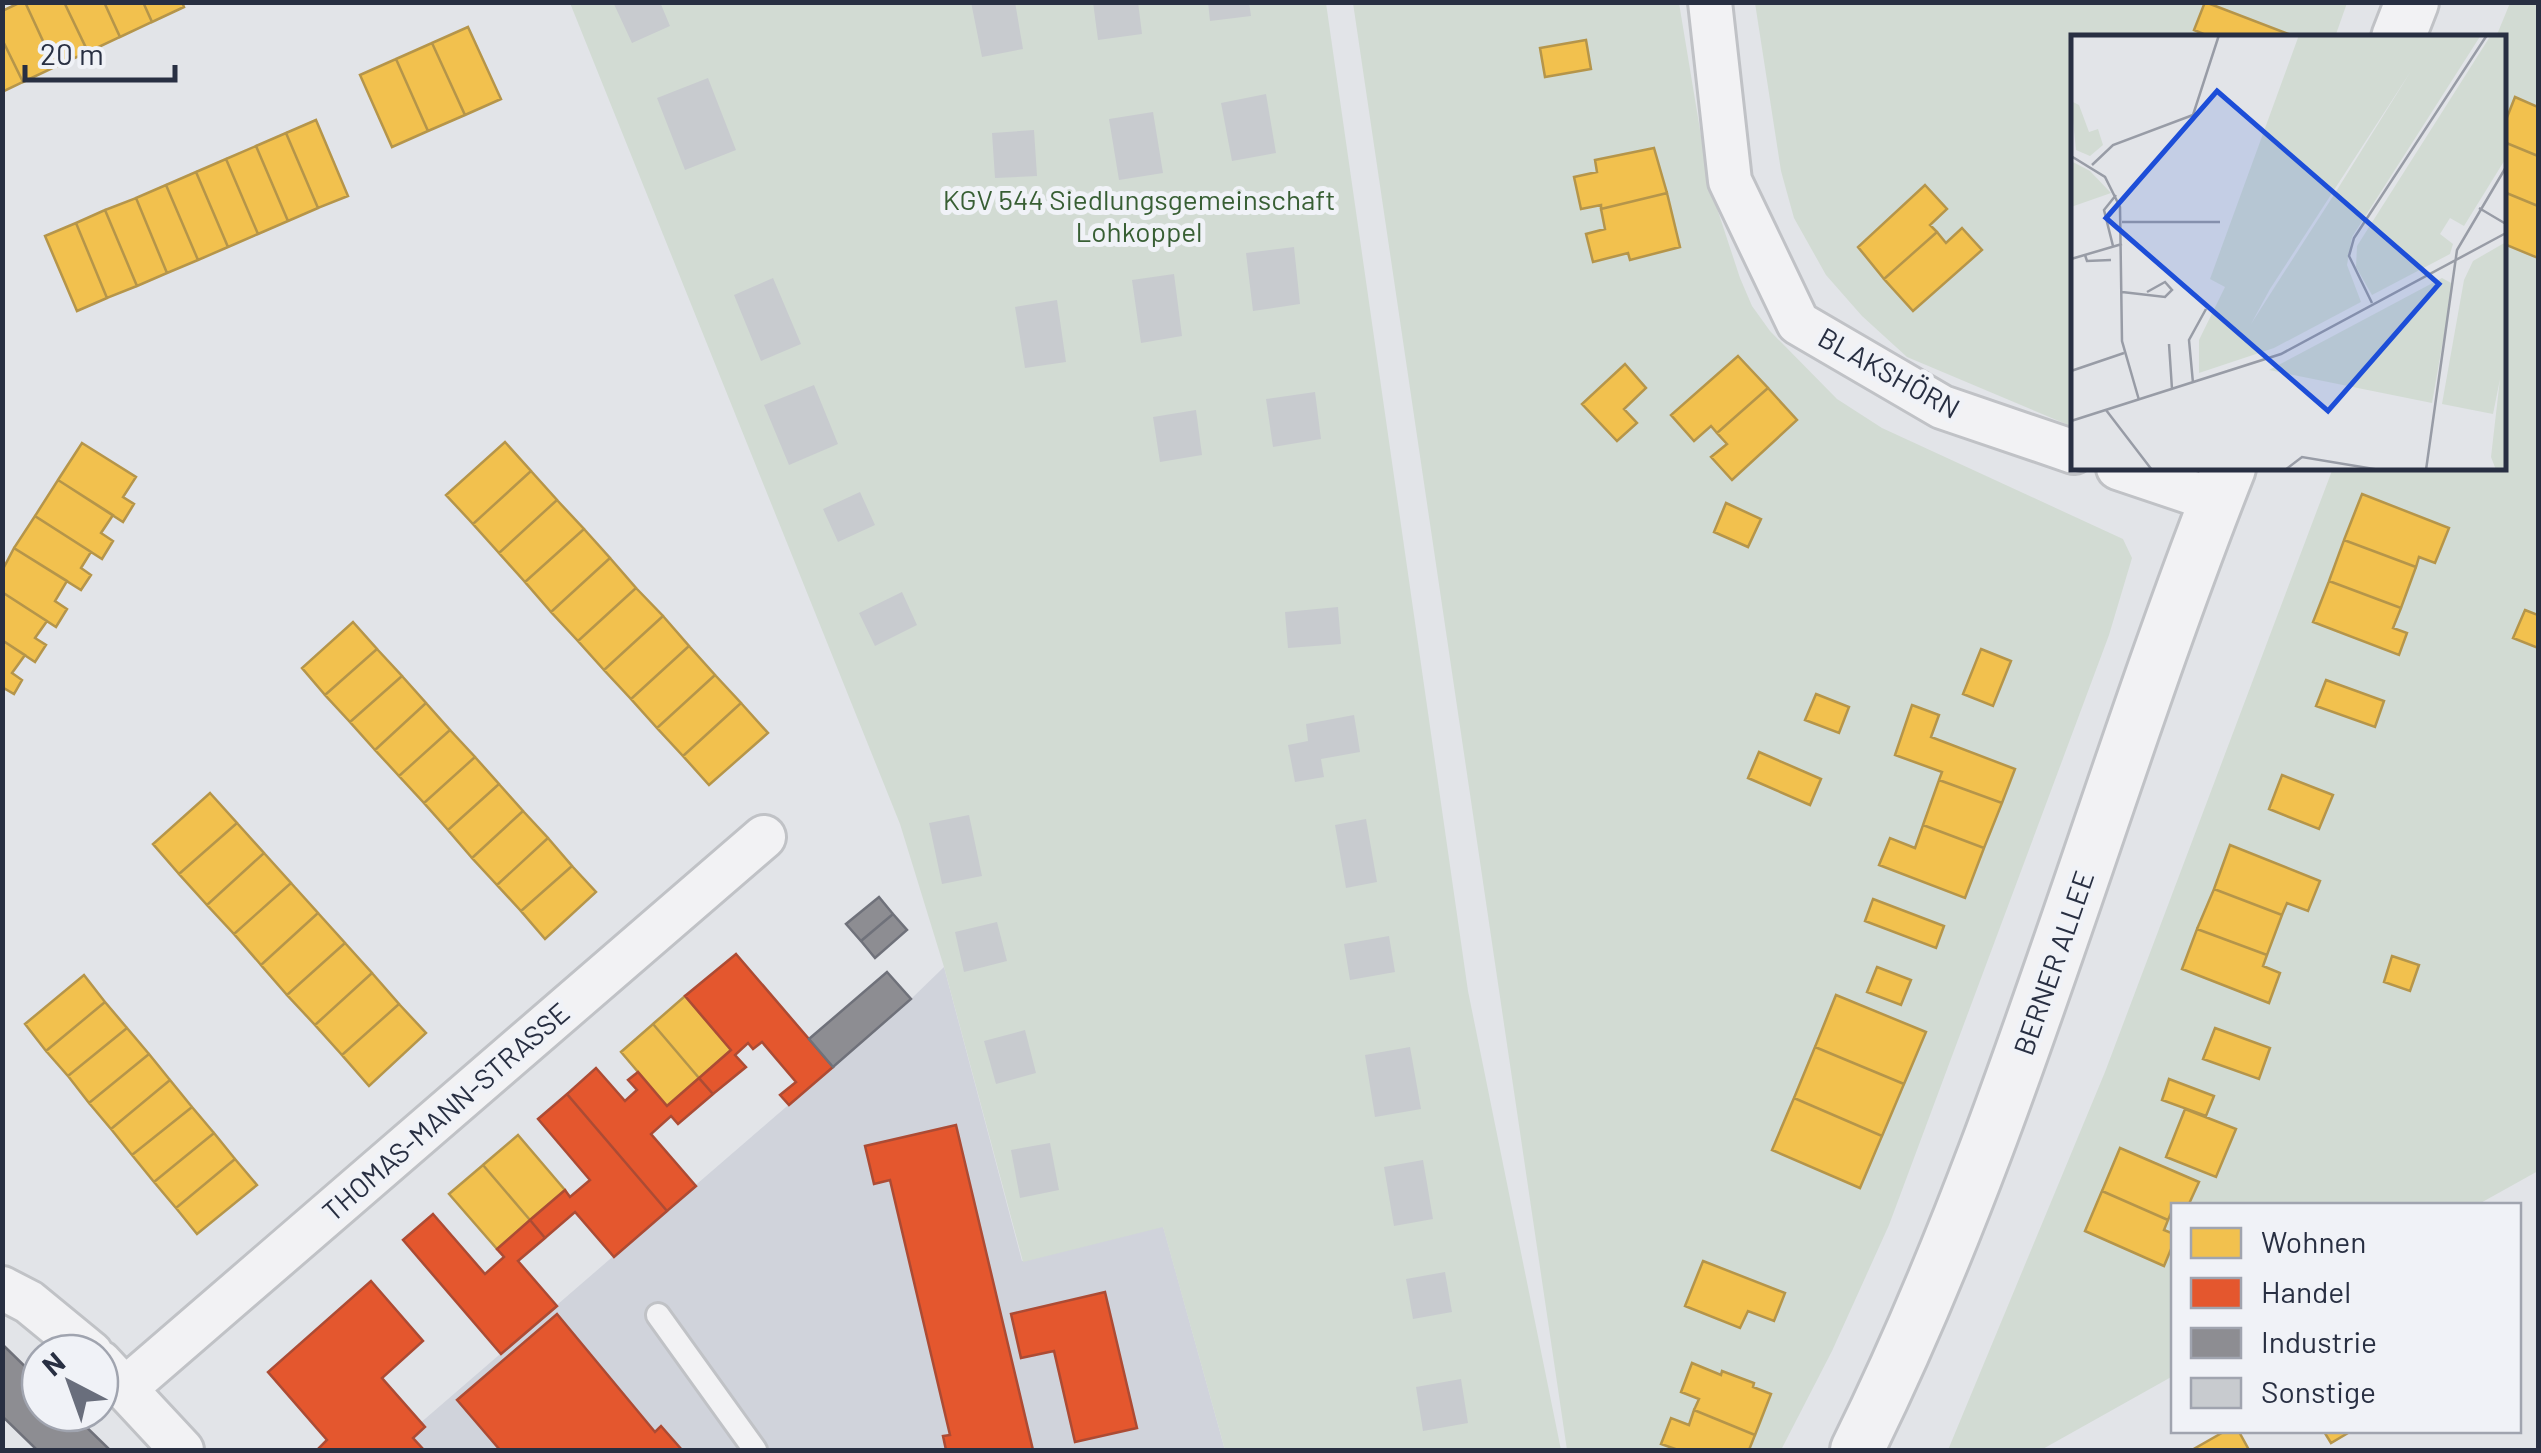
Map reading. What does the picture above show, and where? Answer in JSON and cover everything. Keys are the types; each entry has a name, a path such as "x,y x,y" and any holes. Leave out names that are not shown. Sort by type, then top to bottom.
{"street":[{"name":"BLAKSHÖRN","path":"1710,2 1730,181 1798,322 1942,408 2071,451"},
{"path":"2399,35 2412,2"},
{"path":"2131,470 2223,484"},
{"name":"BERNER ALLEE","path":"1857,1450 1907,1349 2002,1112 2223,484"},
{"name":"THOMAS-MANN-STRASSE","path":"120,1368 764,837"},
{"path":"2,1288 29,1302 67,1333"},
{"name":"THOMAS-MANN-STRASSE","path":"120,1382 182,1450"}],"lane":[{"path":"658,1315 755,1450"}],"shaded area":[{"path":"944,967 1022,1261 1163,1226 1225,1450 389,1450 911,999"}],"green space":[{"name":"KGV 544 Siedlungsgemeinschaft Lohkoppel","path":"570,3 1326,3 1468,991 1561,1450 1225,1450 1163,1227 1023,1262 944,967 900,824"},
{"path":"1353,3 1679,3 1709,184 1740,278 1752,306 1770,331 1837,399 1882,428 2123,539 2132,558 2109,635 1889,1225 1832,1351 1781,1450 1567,1450"},
{"path":"1755,3 2347,3 2336,35 2071,35 2071,426 1907,357 1862,316 1826,275 1794,218 1781,171"},
{"path":"2510,3 2538,3 2538,1171 2481,1203 2171,1203 2171,1377 2041,1450 1948,1450 2105,1072 2332,470 2506,470 2506,35 2497,35"}],"building: Wohnen":[{"path":"25,2 55,67 23,82 2,39 2,11"},
{"path":"25,2 64,2 88,52 55,67"},
{"path":"64,2 104,2 120,37 88,52"},
{"path":"104,2 143,2 152,22 120,37"},
{"path":"143,2 182,2 184,7 152,22"},
{"path":"2205,2 2291,35 2206,35 2194,30"},
{"path":"468,27 501,99 465,115 432,43"},
{"path":"2,39 23,82 2,92"},
{"path":"1586,40 1591,69 1545,77 1540,48"},
{"path":"432,43 465,115 428,131 396,59"},
{"path":"396,59 428,131 392,147 360,75"},
{"path":"2515,97 2538,107 2538,156 2506,143 2506,120"},
{"path":"316,120 348,196 318,208 286,133"},
{"path":"286,133 318,208 288,221 256,146"},
{"path":"2506,143 2538,156 2538,206 2506,193"},
{"path":"256,146 288,221 258,234 226,159"},
{"path":"1654,148 1667,193 1601,209 1601,205 1581,209 1574,177 1597,172 1595,160"},
{"path":"226,159 258,234 228,247 196,172"},
{"path":"196,172 228,247 198,260 166,185"},
{"path":"166,185 198,260 167,273 136,198"},
{"path":"1925,185 1947,209 1930,225 1937,232 1884,279 1858,247"},
{"path":"1667,193 1680,247 1630,260 1628,253 1593,262 1586,234 1605,229 1601,209"},
{"path":"2506,193 2538,206 2538,258 2506,245"},
{"path":"136,198 167,273 137,286 105,210"},
{"path":"105,210 137,286 107,298 76,223"},
{"path":"76,223 107,298 77,311 45,236"},
{"path":"1962,228 1982,250 1913,311 1884,279 1937,232 1946,243"},
{"path":"1738,356 1768,388 1717,433 1711,426 1694,441 1671,415"},
{"path":"1625,364 1646,388 1624,409 1637,423 1617,441 1582,404"},
{"path":"1768,388 1797,420 1732,480 1711,457 1727,444 1717,433"},
{"path":"505,442 531,471 473,524 446,495"},
{"path":"82,443 136,477 123,497 134,504 123,522 58,480"},
{"path":"531,471 557,500 499,553 473,524"},
{"path":"58,480 113,515 101,533 113,541 102,559 35,516"},
{"path":"2362,494 2449,528 2435,563 2419,557 2416,567 2344,540"},
{"path":"557,500 584,529 525,582 499,553"},
{"path":"1726,503 1761,519 1748,547 1714,532"},
{"path":"35,516 91,552 81,568 91,575 81,590 14,548"},
{"path":"584,529 610,558 551,612 525,582"},
{"path":"2344,540 2416,567 2401,608 2329,581"},
{"path":"14,548 67,581 55,601 67,609 56,627 2,592 2,571"},
{"path":"610,558 636,588 578,641 551,612"},
{"path":"2329,581 2401,608 2393,628 2407,633 2399,655 2313,622"},
{"path":"636,588 663,616 604,670 578,641"},
{"path":"2,592 47,621 35,638 46,645 35,662 2,640"},
{"path":"2525,610 2538,615 2538,648 2513,638"},
{"path":"663,616 689,646 631,699 604,670"},
{"path":"353,622 377,649 325,695 302,668"},
{"path":"2,640 25,655 12,673 22,680 14,694 2,687"},
{"path":"689,646 715,675 657,728 631,699"},
{"path":"377,649 402,676 350,722 325,695"},
{"path":"1981,649 2011,661 1993,706 1963,694"},
{"path":"715,675 741,703 683,756 657,728"},
{"path":"402,676 426,703 375,750 350,722"},
{"path":"2326,680 2384,701 2375,727 2316,706"},
{"path":"1816,694 1849,707 1839,733 1805,720"},
{"path":"426,703 450,730 399,776 375,750"},
{"path":"741,703 768,733 709,785 683,756"},
{"path":"1912,705 1939,715 1931,737 2015,769 2002,803 1939,780 1942,772 1895,755"},
{"path":"450,730 475,757 424,803 399,776"},
{"path":"1759,752 1821,779 1810,805 1748,778"},
{"path":"475,757 499,784 448,830 424,803"},
{"path":"2282,775 2333,795 2319,829 2269,809"},
{"path":"1939,780 2002,803 1984,848 1923,825"},
{"path":"499,784 523,811 472,858 448,830"},
{"path":"210,793 237,823 179,874 153,844"},
{"path":"523,811 548,838 497,885 472,858"},
{"path":"237,823 264,853 207,905 179,874"},
{"path":"1923,825 1984,848 1965,898 1879,865 1890,838 1915,848"},
{"path":"548,838 572,866 521,911 497,885"},
{"path":"2230,845 2320,881 2308,911 2287,903 2282,915 2214,889"},
{"path":"264,853 291,883 234,934 207,905"},
{"path":"572,866 596,892 545,939 521,911"},
{"path":"291,883 318,913 261,965 234,934"},
{"path":"2214,889 2282,915 2267,955 2197,929"},
{"path":"1873,899 1944,926 1936,948 1865,921"},
{"path":"318,913 345,943 287,995 261,965"},
{"path":"2197,929 2267,955 2263,966 2280,973 2269,1003 2182,969"},
{"path":"345,943 372,973 315,1025 287,995"},
{"path":"2392,956 2419,965 2410,991 2384,982"},
{"path":"1877,967 1911,980 1901,1005 1867,992"},
{"path":"372,973 399,1004 342,1055 315,1025"},
{"path":"84,975 105,1002 46,1051 25,1024"},
{"path":"1836,995 1926,1032 1904,1084 1815,1047"},
{"path":"685,996 731,1050 699,1078 653,1024"},
{"path":"105,1002 127,1028 68,1076 46,1051"},
{"path":"399,1004 426,1033 369,1086 342,1055"},
{"path":"653,1024 699,1078 667,1106 621,1052"},
{"path":"127,1028 149,1054 89,1103 68,1076"},
{"path":"2215,1028 2270,1048 2259,1079 2203,1059"},
{"path":"1815,1047 1904,1084 1882,1136 1794,1098"},
{"path":"149,1054 170,1080 111,1129 89,1103"},
{"path":"2169,1079 2214,1096 2206,1116 2162,1100"},
{"path":"170,1080 192,1107 132,1155 111,1129"},
{"path":"1794,1098 1882,1136 1860,1188 1772,1150"},
{"path":"192,1107 214,1133 154,1182 132,1155"},
{"path":"2185,1109 2236,1129 2216,1177 2166,1157"},
{"path":"214,1133 235,1159 176,1208 154,1182"},
{"path":"518,1135 565,1190 530,1220 483,1165"},
{"path":"2120,1148 2199,1182 2189,1203 2171,1203 2168,1220 2102,1191"},
{"path":"235,1159 257,1185 197,1234 176,1208"},
{"path":"483,1165 530,1220 497,1249 449,1194"},
{"path":"2102,1191 2168,1220 2164,1230 2171,1233 2171,1249 2164,1266 2085,1231"},
{"path":"1703,1261 1785,1293 1774,1321 1748,1311 1740,1328 1685,1306"},
{"path":"1692,1363 1754,1383 1753,1387 1771,1394 1755,1435 1694,1410 1699,1399 1681,1392"},
{"path":"1694,1410 1755,1435 1749,1450 1678,1450 1661,1444 1671,1418 1689,1425"},
{"path":"2222,1433 2240,1433 2249,1450 2192,1450"},
{"path":"2325,1433 2348,1433 2331,1443"}],"building: Handel":[{"path":"736,954 833,1067 789,1105 780,1095 796,1082 762,1042 753,1049 748,1043 735,1055 746,1067 713,1094 699,1078 731,1050 685,996"},
{"path":"596,1068 625,1101 637,1090 628,1080 638,1072 667,1106 699,1078 713,1094 678,1124 671,1116 651,1134 696,1186 667,1211 567,1094"},
{"path":"567,1094 667,1211 614,1257 575,1212 545,1238 530,1220 565,1190 570,1197 590,1180 538,1119"},
{"path":"956,1125 1033,1450 946,1450 943,1436 950,1435 890,1180 874,1184 865,1146"},
{"path":"433,1214 485,1274 504,1257 497,1249 530,1220 545,1238 518,1261 557,1306 501,1354 403,1240"},
{"path":"371,1281 423,1341 382,1378 425,1427 413,1438 424,1450 317,1450 327,1440 268,1372"},
{"path":"1105,1292 1137,1428 1075,1442 1054,1351 1021,1358 1011,1314"},
{"path":"557,1314 655,1432 661,1426 682,1450 500,1450 457,1400"}],"building: Industrie":[{"path":"879,897 893,914 861,941 846,924"},
{"path":"893,914 907,930 875,958 861,941"},
{"path":"887,972 911,999 833,1067 809,1039"},
{"path":"2,1344 20,1362 20,1433 93,1433 110,1450 37,1450 2,1416"}],"building: Sonstige":[{"path":"613,2 660,2 670,26 632,43"},
{"path":"971,2 1015,2 1023,49 982,57"},
{"path":"1093,2 1138,2 1142,34 1098,40"},
{"path":"1208,2 1249,2 1251,16 1210,21"},
{"path":"708,78 736,150 685,170 657,98"},
{"path":"1266,94 1276,153 1232,161 1221,103"},
{"path":"1153,112 1163,173 1119,180 1109,119"},
{"path":"1034,130 1037,176 995,178 992,133"},
{"path":"1294,247 1300,304 1253,311 1246,253"},
{"path":"1174,274 1182,336 1141,343 1132,280"},
{"path":"773,278 801,344 761,361 734,295"},
{"path":"1057,300 1066,362 1025,368 1015,307"},
{"path":"814,385 838,444 789,465 764,405"},
{"path":"1315,392 1321,439 1273,447 1266,399"},
{"path":"1196,410 1202,455 1160,462 1153,417"},
{"path":"860,492 875,525 838,542 823,509"},
{"path":"902,592 917,625 875,646 859,613"},
{"path":"1338,607 1341,644 1288,648 1285,612"},
{"path":"1354,715 1360,752 1321,759 1324,777 1295,782 1288,745 1308,741 1306,724"},
{"path":"969,815 982,876 942,884 929,823"},
{"path":"1366,819 1377,882 1346,888 1335,825"},
{"path":"997,922 1007,961 964,972 955,932"},
{"path":"1389,936 1395,972 1350,980 1344,944"},
{"path":"1025,1030 1036,1073 996,1084 984,1041"},
{"path":"1410,1047 1421,1109 1375,1117 1365,1055"},
{"path":"1050,1143 1059,1190 1020,1198 1011,1150"},
{"path":"1423,1160 1433,1219 1394,1226 1384,1167"},
{"path":"1445,1272 1452,1312 1413,1319 1406,1279"},
{"path":"1461,1379 1468,1423 1423,1431 1416,1387"}]}
